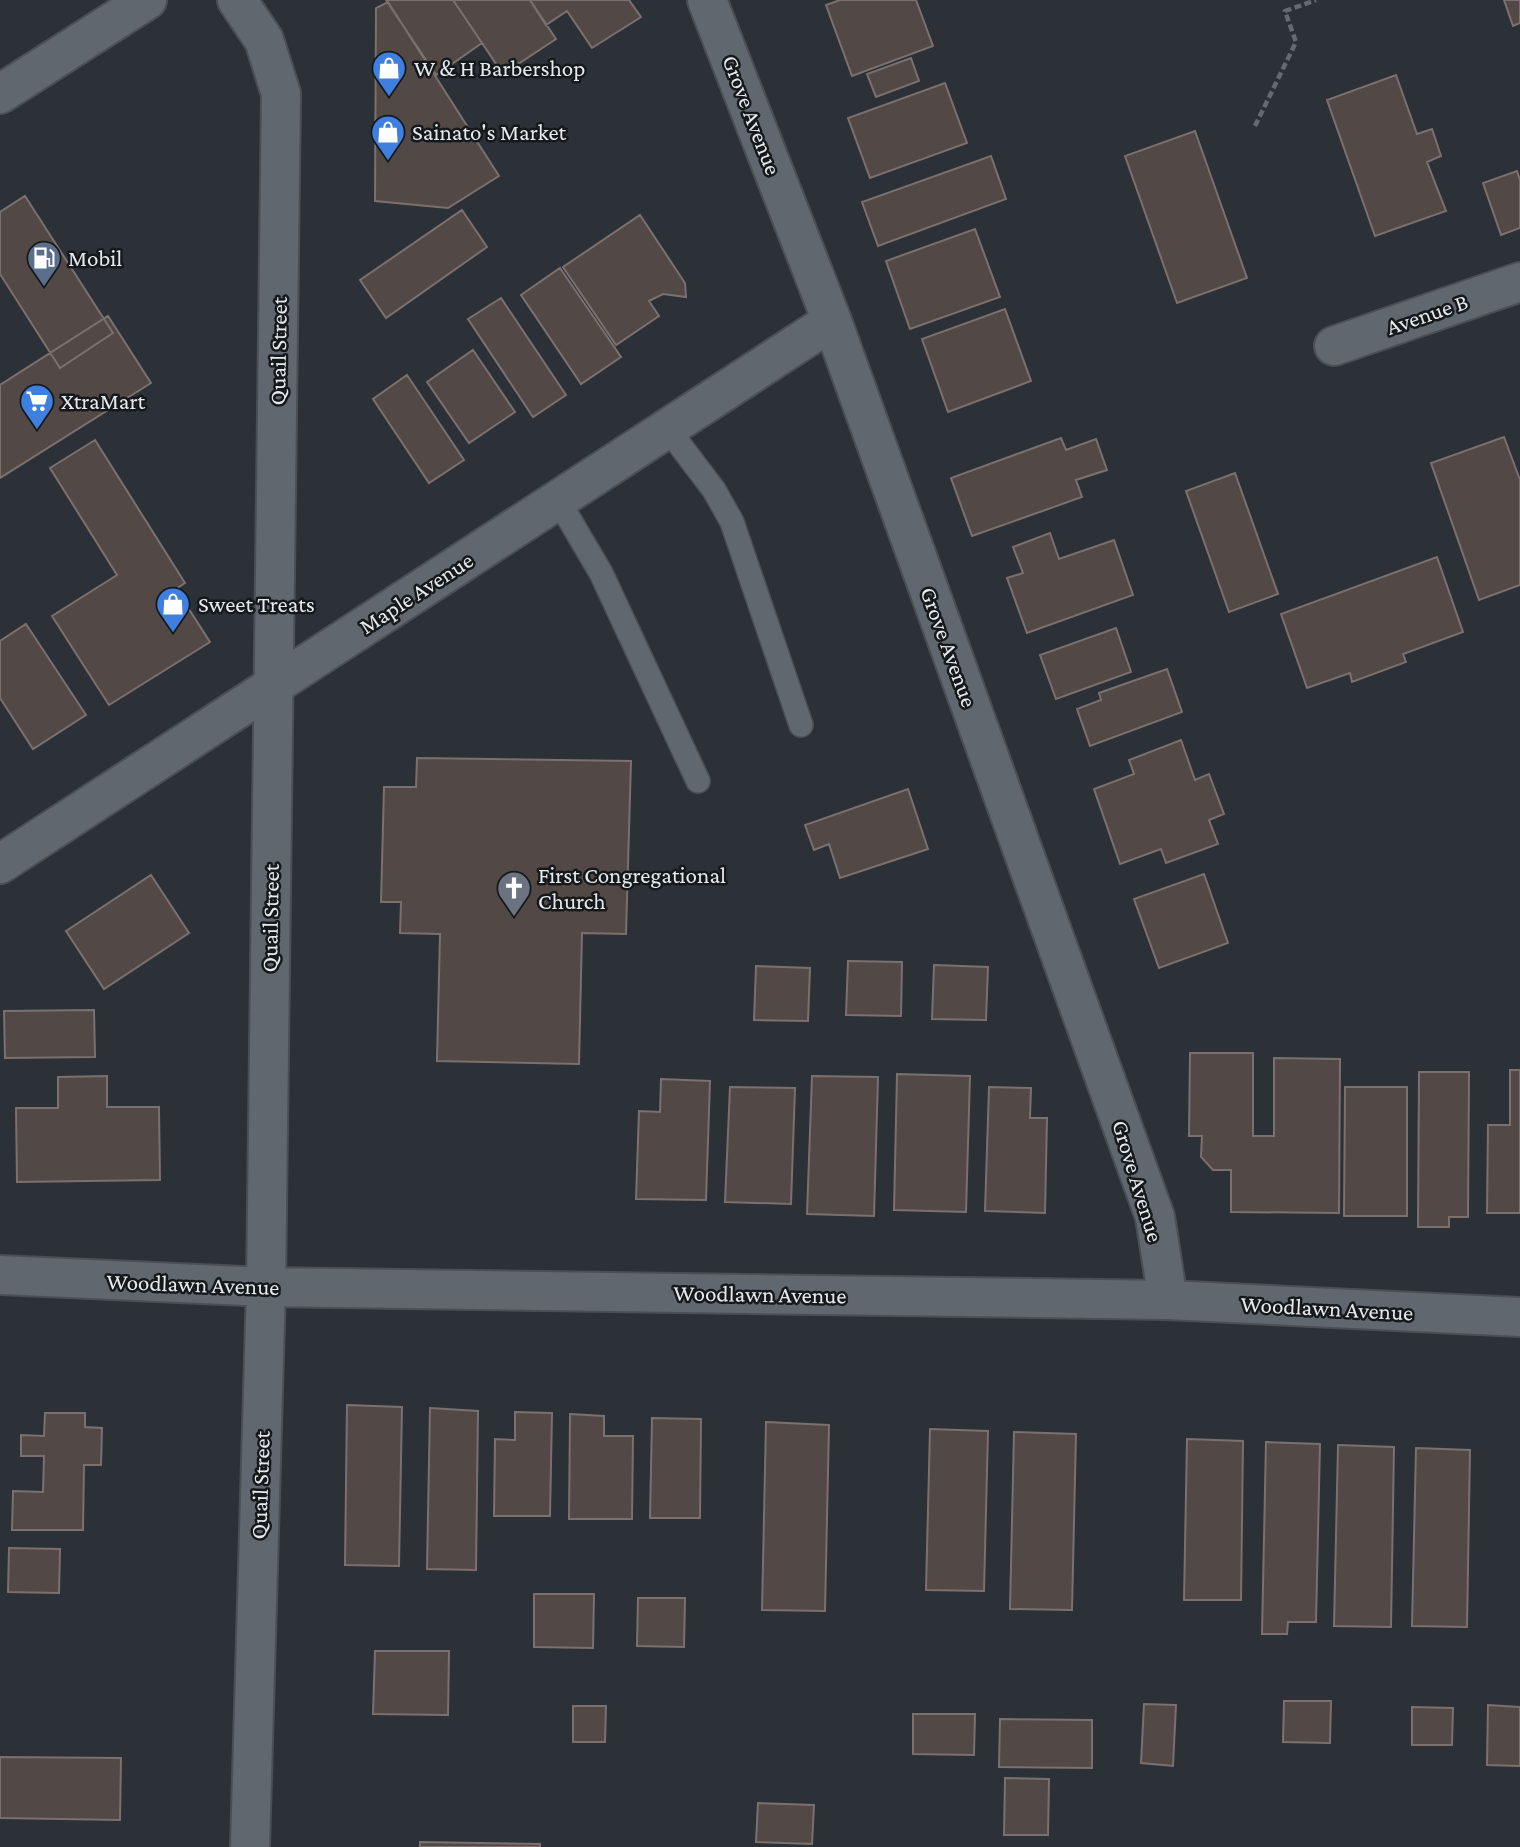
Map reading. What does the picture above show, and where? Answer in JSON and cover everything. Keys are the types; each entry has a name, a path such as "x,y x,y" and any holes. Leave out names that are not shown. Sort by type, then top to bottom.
{"street":[{"path":"2,87 147,0"},
{"name":"Quail Street","path":"237,0 264,40 281,94 266,1287 250,1847"},
{"name":"Grove Avenue","path":"708,0 832,321 1155,1217 1168,1300"},
{"name":"Avenue B","path":"1334,346 1520,282"},
{"name":"Maple Avenue","path":"0,864 832,321"},
{"name":"Woodlawn Avenue","path":"0,1275 266,1287 1168,1300 1520,1317"}],"lane":[{"path":"667,428 714,491 732,522 801,725"},
{"path":"558,500 601,573 698,781"}],"path":[{"path":"1255,126 1296,42 1285,11 1316,0"}],"building":[{"path":"386,0 453,0 482,43 436,75"},
{"path":"453,0 530,0 556,39 503,74"},
{"path":"530,0 629,0 641,17 592,48 567,11 546,25"},
{"path":"840,0 916,0 933,46 852,76 826,5"},
{"path":"1504,0 1520,0 1520,23 1513,26"},
{"path":"388,2 499,176 448,208 375,201 376,8"},
{"path":"911,58 919,81 876,97 867,74"},
{"path":"1396,75 1417,134 1432,129 1441,156 1427,162 1446,211 1375,236 1327,100"},
{"path":"945,83 967,143 870,178 848,118"},
{"path":"1195,131 1247,278 1177,303 1125,156"},
{"path":"991,156 1006,199 878,246 862,202"},
{"path":"1517,171 1520,180 1520,228 1501,235 1483,183"},
{"path":"25,196 113,333 60,368 0,274 0,212"},
{"path":"462,210 487,247 386,318 360,280"},
{"path":"640,215 685,283 686,297 663,294 649,301 659,316 616,345 563,267"},
{"path":"975,229 1000,297 910,329 886,261"},
{"path":"560,268 621,357 581,384 521,295"},
{"path":"501,298 566,395 533,417 468,319"},
{"path":"1005,309 1031,381 948,412 922,339"},
{"name":"XtraMart","path":"108,316 151,383 0,478 0,385"},
{"path":"473,350 515,412 469,443 427,382"},
{"path":"407,375 464,460 429,483 373,399"},
{"path":"1504,437 1520,480 1520,585 1479,600 1431,463"},
{"path":"1061,438 1066,450 1096,439 1107,470 1076,480 1082,497 972,536 951,478"},
{"path":"95,440 185,583 176,589 210,642 109,705 52,616 117,575 50,468"},
{"path":"1235,473 1278,594 1229,612 1186,491"},
{"path":"1050,533 1059,559 1114,540 1133,595 1027,633 1007,578 1023,573 1013,547"},
{"path":"1437,557 1463,632 1403,654 1406,662 1352,682 1350,673 1307,688 1281,614"},
{"path":"26,624 86,715 33,749 0,698 0,641"},
{"path":"1116,628 1131,672 1056,699 1040,655"},
{"path":"1167,669 1182,712 1090,746 1077,709 1101,700 1099,693"},
{"path":"1181,740 1195,780 1209,774 1224,814 1209,820 1218,844 1166,863 1161,849 1120,864 1094,789 1134,774 1129,760"},
{"name":"First Congregational Church","path":"417,758 631,761 626,934 582,933 579,1064 437,1061 440,934 400,933 401,902 381,902 384,787 416,787"},
{"path":"908,789 928,849 840,878 829,844 814,850 805,825"},
{"path":"1204,874 1228,943 1159,968 1134,899"},
{"path":"151,875 189,933 104,989 66,931"},
{"path":"848,961 902,962 901,1016 846,1015"},
{"path":"934,965 988,967 986,1020 932,1019"},
{"path":"756,966 810,968 808,1021 754,1020"},
{"path":"94,1010 95,1057 5,1058 4,1011"},
{"path":"1190,1053 1253,1053 1253,1136 1274,1136 1274,1058 1340,1059 1339,1213 1231,1212 1231,1170 1213,1170 1201,1157 1202,1136 1189,1136"},
{"path":"1510,1070 1520,1070 1520,1213 1487,1213 1488,1125 1510,1125"},
{"path":"1419,1072 1469,1072 1468,1217 1449,1217 1449,1227 1418,1227"},
{"path":"897,1074 970,1076 966,1212 894,1210"},
{"path":"107,1076 107,1107 159,1107 160,1180 17,1182 16,1108 58,1108 58,1077"},
{"path":"812,1076 878,1077 874,1216 807,1214"},
{"path":"661,1079 710,1081 706,1200 636,1199 639,1111 660,1112"},
{"path":"730,1087 795,1088 791,1204 725,1202"},
{"path":"989,1087 1031,1088 1030,1118 1047,1118 1045,1213 985,1211"},
{"path":"1345,1087 1407,1087 1407,1216 1344,1216"},
{"path":"347,1405 402,1407 399,1566 345,1565"},
{"path":"430,1408 478,1411 476,1570 427,1569"},
{"path":"515,1412 552,1413 550,1516 494,1516 495,1439 515,1440"},
{"path":"45,1413 85,1413 85,1427 102,1428 101,1465 84,1465 83,1530 12,1530 13,1491 43,1492 44,1456 21,1456 21,1435 44,1436"},
{"path":"570,1414 604,1416 604,1436 633,1436 632,1519 569,1519"},
{"path":"652,1418 701,1419 700,1518 650,1518"},
{"path":"766,1422 829,1425 825,1611 762,1610"},
{"path":"930,1429 988,1431 984,1591 926,1590"},
{"path":"1014,1432 1076,1434 1072,1610 1010,1609"},
{"path":"1187,1439 1243,1441 1241,1600 1184,1600"},
{"path":"1266,1442 1320,1444 1316,1622 1288,1622 1287,1634 1262,1634"},
{"path":"1338,1445 1394,1447 1391,1627 1334,1626"},
{"path":"1416,1448 1470,1450 1467,1627 1412,1626"},
{"path":"9,1548 60,1549 59,1593 8,1592"},
{"path":"534,1594 594,1594 593,1648 534,1647"},
{"path":"638,1598 685,1598 684,1647 637,1646"},
{"path":"375,1651 449,1651 448,1715 373,1714"},
{"path":"1284,1701 1331,1701 1330,1743 1283,1742"},
{"path":"1144,1704 1176,1705 1173,1766 1141,1763"},
{"path":"1488,1705 1520,1707 1520,1766 1487,1765"},
{"path":"573,1706 606,1706 605,1742 573,1742"},
{"path":"1412,1707 1453,1708 1452,1745 1412,1745"},
{"path":"913,1714 975,1714 974,1755 913,1754"},
{"path":"1000,1719 1092,1720 1092,1768 999,1767"},
{"path":"0,1757 121,1758 120,1820 0,1818"},
{"path":"1005,1778 1049,1779 1048,1835 1004,1835"},
{"path":"758,1803 814,1805 812,1844 756,1842"},
{"path":"420,1842 540,1844 540,1847 420,1847"}],"place":[{"name":"W & H Barbershop","path":"389,98"},
{"name":"Sainato's Market","path":"388,162"},
{"name":"Mobil","path":"44,288"},
{"name":"XtraMart","path":"37,431"},
{"name":"Sweet Treats","path":"173,634"},
{"name":"First Congregational Church","path":"514,918"}]}
